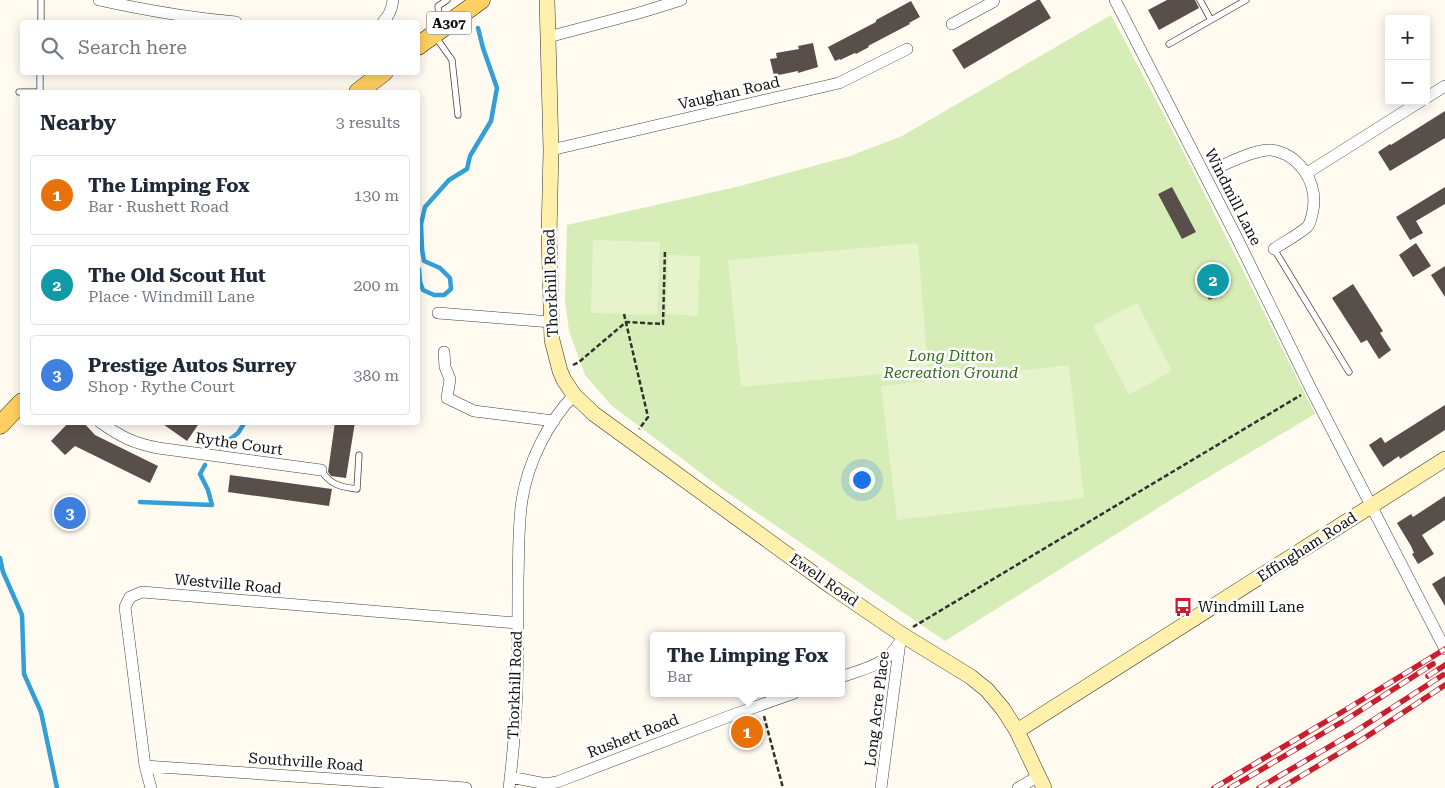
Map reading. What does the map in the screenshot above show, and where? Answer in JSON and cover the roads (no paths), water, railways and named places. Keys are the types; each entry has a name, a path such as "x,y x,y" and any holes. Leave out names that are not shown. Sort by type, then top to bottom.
{"main road":[{"name":"A307","path":"420,45 481,0"},
{"path":"361,90 380,75"},
{"path":"1,422 20,404"}],"street":[{"path":"99,0 177,15 219,20"},
{"path":"385,20 388,17 393,0"},
{"name":"Thorkhill Road","path":"509,783 517,688 519,536 522,499 531,467 554,421 563,407 574,396 560,371 552,340 549,235 551,150 547,0"},
{"path":"548,37 681,0"},
{"path":"952,24 994,0"},
{"name":"Windmill Lane","path":"1115,0 1236,236 1311,389 1445,649"},
{"name":"Vaughan Road","path":"551,150 839,83 907,49"},
{"path":"1430,95 1445,86"},
{"path":"1306,173 1415,105"},
{"path":"1222,165 1249,154 1268,150 1282,153 1296,160 1306,173 1312,188 1314,207 1312,219 1308,227 1274,248"},
{"path":"438,312 552,322"},
{"path":"444,352 444,367 450,379 447,398 474,411 554,421"},
{"name":"Ewell Road","path":"574,396 594,414 630,441 832,587 971,677 987,690 1003,709 1017,731 1041,782"},
{"name":"Rythe Court","path":"104,425 136,444 321,470"},
{"name":"Effingham Road","path":"1017,731 1445,459"},
{"name":"Westville Road","path":"150,788 145,766 125,607 130,596 142,592 518,624"},
{"path":"845,676 885,660 898,645 902,634"},
{"name":"Long Acre Place","path":"881,788 902,634"},
{"name":"Rushett Road","path":"509,783 547,786 585,770 783,697"},
{"name":"Southville Road","path":"145,766 466,788"},
{"path":"1018,788 1041,782"}],"lane":[{"path":"41,20 42,0"},
{"path":"447,0 438,6 437,32 452,60 458,115"},
{"path":"1200,0 1211,20"},
{"path":"1169,44 1246,0"},
{"path":"40,75 40,90"},
{"path":"1274,248 1349,372"},
{"path":"321,470 326,479 341,487 357,489 359,455"}],"waterway":[{"path":"420,282 423,290 434,295 444,295 451,289 450,278 440,268 424,261 421,224 425,207 449,180 467,169 470,156 491,121 497,88 478,28"},
{"path":"220,447 238,433 243,425"},
{"path":"140,502 212,505 208,490 200,474 205,465"},
{"path":"0,558 3,572 22,615 24,674 41,712 57,788"}],"railway":[{"path":"1214,788 1445,649"},
{"path":"1230,788 1347,719 1433,664"},
{"path":"1428,676 1445,665"},
{"path":"1259,788 1356,731 1443,675"},
{"path":"1281,788 1363,739 1445,685"}],"place":[{"name":"The Old Scout Hut","path":"1213,280"},
{"name":"Prestige Autos Surrey","path":"70,513"},
{"name":"Windmill Lane","path":"1183,607"},
{"name":"The Limping Fox","path":"747,732"}],"park label":[{"name":"Long Ditton Recreation Ground","path":"951,364"}]}
